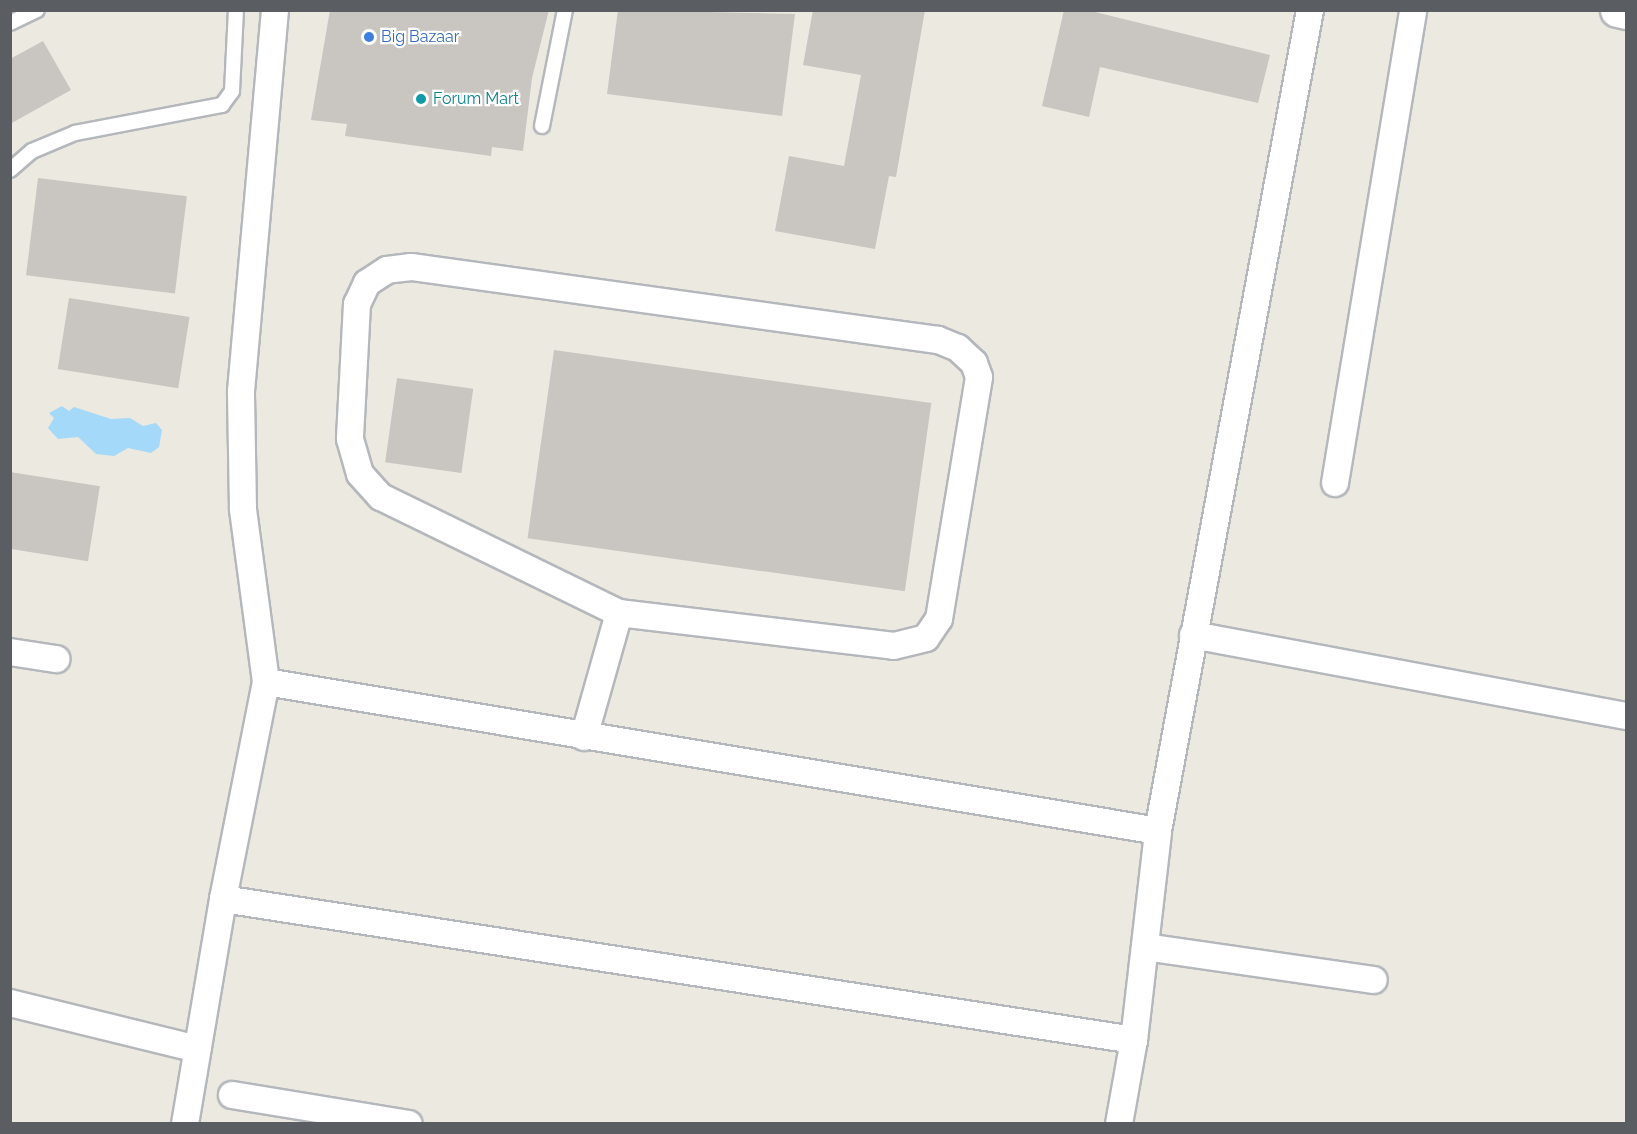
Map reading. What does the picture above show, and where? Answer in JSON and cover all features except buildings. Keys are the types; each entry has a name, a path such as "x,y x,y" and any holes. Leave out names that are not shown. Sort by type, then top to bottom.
{"street":[{"path":"185,1124 223,899 266,682 243,509 241,391 276,10"},
{"path":"1119,1124 1134,1040 1158,831 1310,10"},
{"path":"1335,483 1413,10"},
{"path":"1617,10 1626,12"},
{"path":"411,267 938,340 958,348 974,363 979,377 939,619 926,638 894,646 619,613 381,497 360,474 350,439 357,304 368,283 387,270 411,267"},
{"path":"584,737 619,613"},
{"path":"1193,635 1626,716"},
{"path":"10,652 56,659"},
{"path":"266,682 584,737 1158,831"},
{"path":"223,899 1134,1040"},
{"path":"1145,947 1374,980"},
{"path":"10,1003 197,1049"},
{"path":"232,1095 409,1124"}],"lane":[{"path":"10,23 37,10"},
{"path":"10,170 32,151 75,133 222,105 232,91 236,10"},
{"path":"542,126 565,10"}],"water":[{"path":"62,406 69,411 74,407 111,419 130,418 143,426 156,423 162,430 159,447 151,453 128,448 114,456 96,454 78,437 58,439 48,428 54,418 49,413"}],"place":[{"name":"Big Bazaar","path":"369,37"},
{"name":"Forum Mart","path":"421,99"}]}
